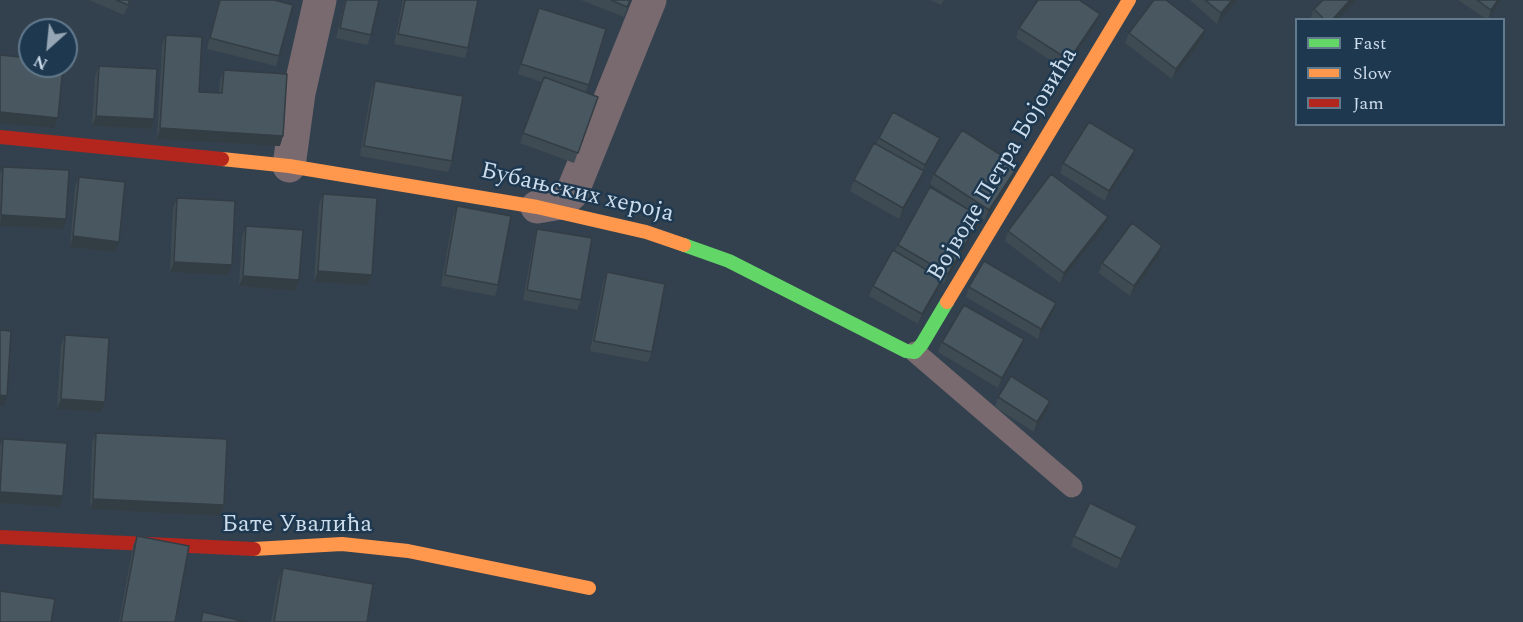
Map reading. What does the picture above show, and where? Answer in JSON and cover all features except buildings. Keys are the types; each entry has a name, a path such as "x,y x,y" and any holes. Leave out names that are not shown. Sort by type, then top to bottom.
{"street":[{"path":"289,166 299,93 320,0"},
{"path":"537,207 561,203 572,193 650,0"},
{"name":"Војводе Петра Бојовића","path":"915,352 922,345 1129,0"},
{"name":"Бубањских хероја","path":"0,137 289,166 537,207 646,232 729,261 906,351 915,352"},
{"name":"Бате Увалића","path":"0,537 102,540 246,550 342,544 408,551 589,588"}],"lane":[{"name":"Бубањских хероја","path":"915,352 1072,487"}],"traffic: fast":[{"path":"684,245 729,261 906,351 915,352 922,344 947,302"}],"traffic: slow":[{"path":"947,302 1129,0"},
{"path":"222,159 289,166 537,207 646,232 684,245"},
{"path":"254,549 342,544 408,551 589,588"}],"traffic: jam":[{"path":"0,137 222,159"},
{"path":"0,537 254,549"}]}
